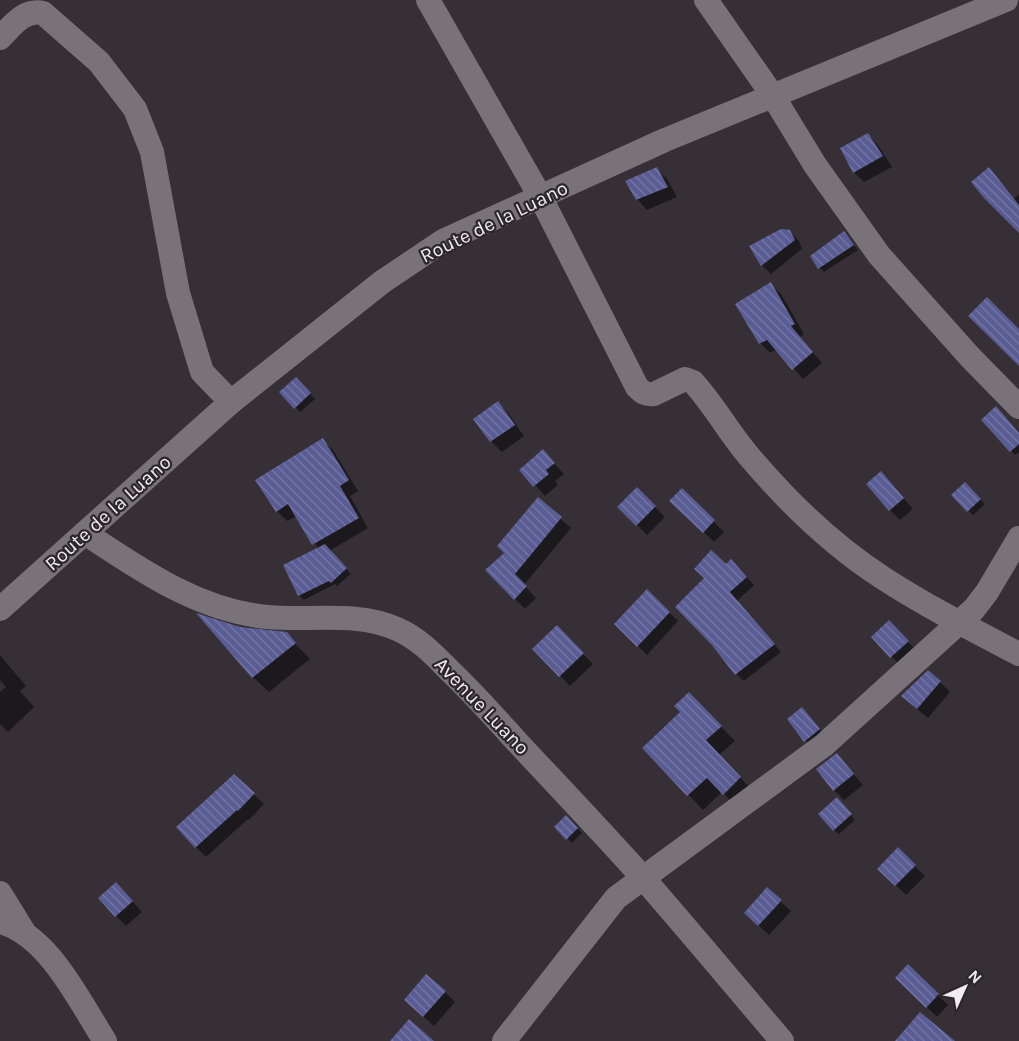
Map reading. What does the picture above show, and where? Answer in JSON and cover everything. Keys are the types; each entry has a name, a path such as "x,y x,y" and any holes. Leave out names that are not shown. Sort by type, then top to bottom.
{"street":[{"path":"428,0 541,198 637,387 643,394 654,394 685,379 693,382 754,463 839,546 883,578 1019,654"},
{"path":"706,0 772,96 815,165 879,255 970,357 1019,407"},
{"name":"Route de la Luano","path":"0,609 231,402 382,282 443,242 665,140 1006,0"},
{"path":"0,38 19,19 36,12 43,13 99,62 135,109 152,152 178,293 202,372 231,402"},
{"name":"Avenue Luano","path":"85,533 145,573 213,605 239,613 268,617 308,619 339,617 373,620 398,629 422,642 643,879 782,1041"},
{"path":"504,1041 616,898 824,745 961,623 987,592 1019,538"},
{"path":"0,893 24,932 40,946 58,968 105,1041"},
{"path":"0,922 24,932"}],"building":[{"path":"868,133 883,156 853,173 840,148"},
{"path":"657,167 668,187 636,200 625,181"},
{"path":"989,167 1019,205 1019,233 971,182"},
{"path":"781,229 790,230 795,240 761,266 749,246"},
{"path":"844,231 854,245 818,269 810,256"},
{"path":"771,282 795,324 791,326 813,352 792,370 767,340 759,344 735,304"},
{"path":"987,297 1019,329 1019,366 968,316"},
{"path":"296,377 311,393 294,409 279,392"},
{"path":"498,401 515,425 490,442 473,419"},
{"path":"996,406 1019,433 1019,444 1010,452 981,420"},
{"path":"323,438 349,480 340,486 359,518 312,545 288,504 276,512 255,480"},
{"path":"543,449 555,463 546,470 549,474 533,487 519,470"},
{"path":"881,471 904,498 889,511 866,484"},
{"path":"965,482 981,499 967,512 951,495"},
{"path":"637,487 656,506 636,526 617,507"},
{"path":"682,488 715,520 703,533 669,501"},
{"path":"538,497 562,517 515,574 527,586 514,600 485,570 504,553 497,546"},
{"path":"325,544 347,568 331,583 329,581 298,596 283,565"},
{"path":"711,550 726,564 731,559 747,577 730,592 775,644 735,675 711,644 675,607 704,578 694,569"},
{"path":"647,589 670,612 637,647 614,624"},
{"path":"196,613 240,627 287,632 296,643 252,678"},
{"path":"889,620 909,641 890,658 871,637"},
{"path":"557,625 584,653 559,677 532,649"},
{"path":"928,670 941,681 917,709 901,696"},
{"path":"689,692 722,726 706,740 741,777 723,795 707,778 687,796 642,748 680,712 674,706"},
{"path":"802,707 820,729 804,742 787,719"},
{"path":"837,753 854,774 833,791 816,769"},
{"path":"234,774 255,793 195,848 176,827"},
{"path":"837,797 852,814 833,831 818,814"},
{"path":"566,815 578,828 566,840 554,827"},
{"path":"898,847 916,865 895,886 877,869"},
{"path":"116,882 133,901 115,917 98,898"},
{"path":"767,887 782,900 758,926 744,913"},
{"path":"908,964 939,994 926,1008 895,978"},
{"path":"426,974 446,991 423,1017 404,1000"},
{"path":"920,1012 955,1041 895,1041"},
{"path":"409,1019 434,1041 390,1041"}]}
